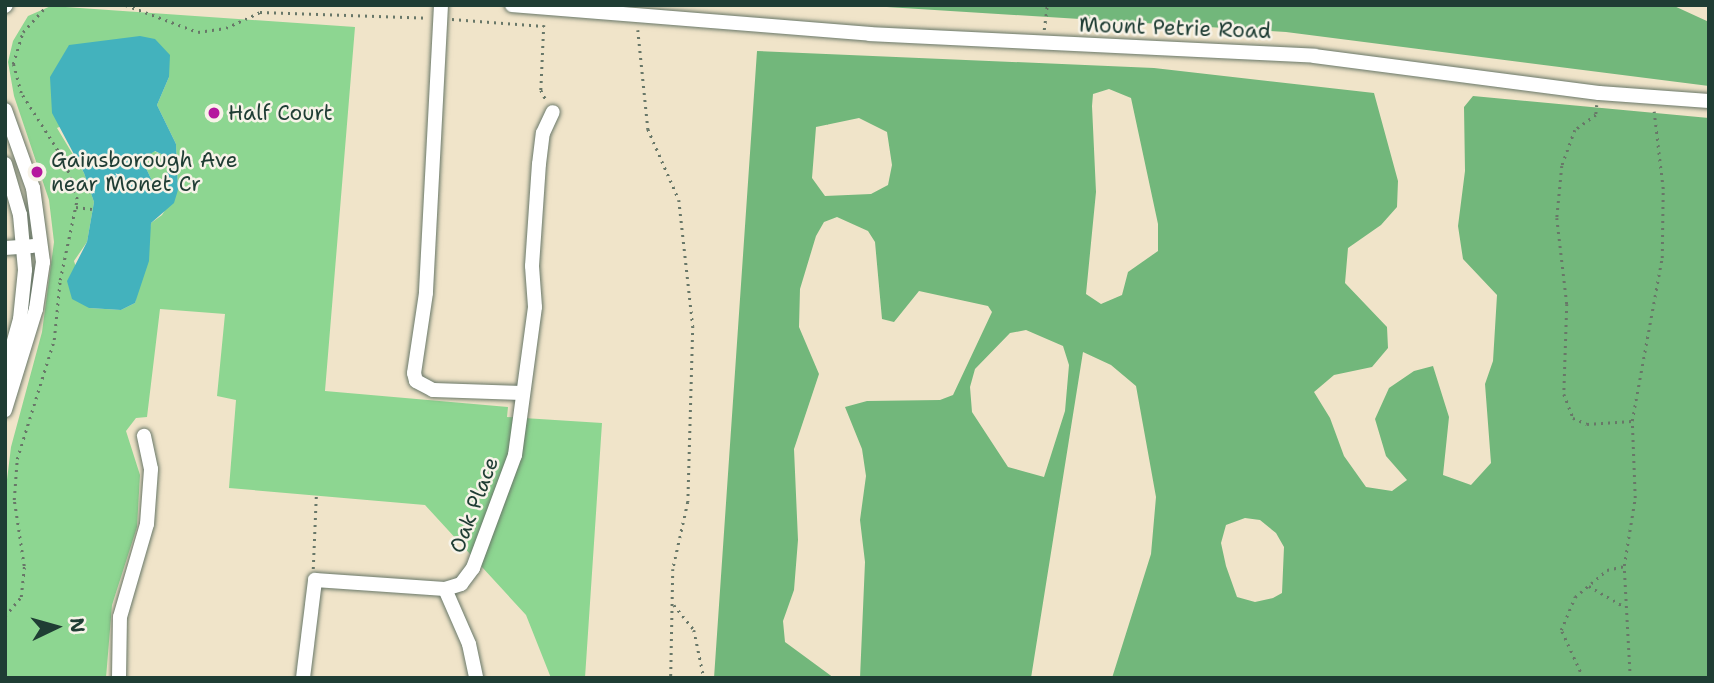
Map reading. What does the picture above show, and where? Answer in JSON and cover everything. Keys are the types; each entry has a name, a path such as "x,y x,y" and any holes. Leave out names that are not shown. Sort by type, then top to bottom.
{"street":[{"name":"Mount Petrie Road","path":"512,5 1043,44 1200,47 1314,56 1599,93 1709,101"},
{"path":"441,12 426,292 413,362 416,382 433,390 522,393"},
{"path":"5,110 33,188 42,245 36,309 5,410"},
{"name":"Oak Place","path":"445,589 461,584 473,568 497,514 515,455 535,307 532,266 539,164 544,133 553,113"},
{"path":"5,164 23,247 23,304 5,373"},
{"path":"5,248 42,245"},
{"path":"119,678 120,617 147,524 151,469 144,436"},
{"path":"303,678 315,580 445,589 469,643 476,678"}],"path":[{"path":"126,5 198,32 226,28 260,12 441,12 544,26"},
{"path":"1043,44 1046,5"},
{"path":"545,7 541,90 553,113"},
{"path":"636,15 648,128 679,200 693,326 688,502 673,569 671,678"},
{"path":"1599,93 1596,115 1575,130 1562,166 1557,218 1567,304 1564,394 1573,418 1587,424 1632,421"},
{"path":"1630,678 1624,566 1635,498 1632,421 1662,258 1663,189 1653,97"},
{"path":"76,207 92,209"},
{"path":"315,580 311,554 316,496"},
{"path":"1583,678 1561,630 1575,597 1607,570 1624,566"},
{"path":"1589,586 1626,608"},
{"path":"673,603 694,630 704,678"}],"green space":[{"path":"855,5 1672,5 1709,22 1709,86 1286,32"},
{"path":"51,6 355,27 325,391 508,407 507,417 602,423 585,678 551,678 526,615 425,505 229,488 236,400 217,396 225,314 160,309 147,417 136,418 126,431 140,475 137,527 112,605 106,678 5,678 5,496 11,447 42,332 54,242 49,200 14,96 8,62 13,41 28,16","holes":["169,77 157,105 176,144 178,190 162,215 151,223 135,303 121,310 89,308 74,261 87,242 94,202 84,173 57,128"]},
{"path":"757,51 1154,68 1374,93 1398,181 1397,207 1381,225 1348,248 1345,283 1387,327 1388,348 1372,367 1334,375 1314,392 1330,418 1344,456 1366,487 1392,491 1407,480 1386,456 1375,419 1389,388 1414,371 1433,366 1449,417 1443,475 1471,485 1491,463 1485,384 1493,361 1497,295 1463,259 1458,226 1465,171 1464,107 1473,96 1709,118 1709,678 1112,678 1151,554 1156,497 1136,386 1111,365 1083,352 1031,678 860,678 865,562 860,520 866,476 862,449 845,407 867,401 940,400 953,395 992,312 988,306 919,291 894,322 882,319 875,242 868,231 837,217 824,222 816,236 800,289 799,327 819,374 794,449 798,540 794,590 783,621 785,642 834,678 714,678","holes":["1109,89 1131,98 1158,224 1158,251 1128,272 1122,295 1101,304 1086,294 1096,192 1093,94","859,118 887,132 892,165 888,185 871,194 825,196 812,178 816,127","1026,330 1063,346 1069,365 1065,411 1044,477 1008,467 972,412 970,387 975,369 1010,333","1245,518 1260,520 1276,533 1284,547 1282,593 1255,602 1237,597 1221,543 1226,525"]},
{"path":"154,151 165,156 169,166 165,184 153,183 146,168 147,156"}],"water":[{"path":"140,36 155,39 170,55 169,77 157,105 176,144 178,190 174,203 151,223 149,261 135,303 121,310 89,308 72,299 67,281 87,242 94,202 84,173 52,113 50,77 69,45","holes":["155,151 165,156 169,166 165,184 153,183 146,168 147,156"]}],"place":[{"name":"Half Court","path":"214,113"},
{"name":"Gainsborough Ave near Monet Cr","path":"37,172"}]}
